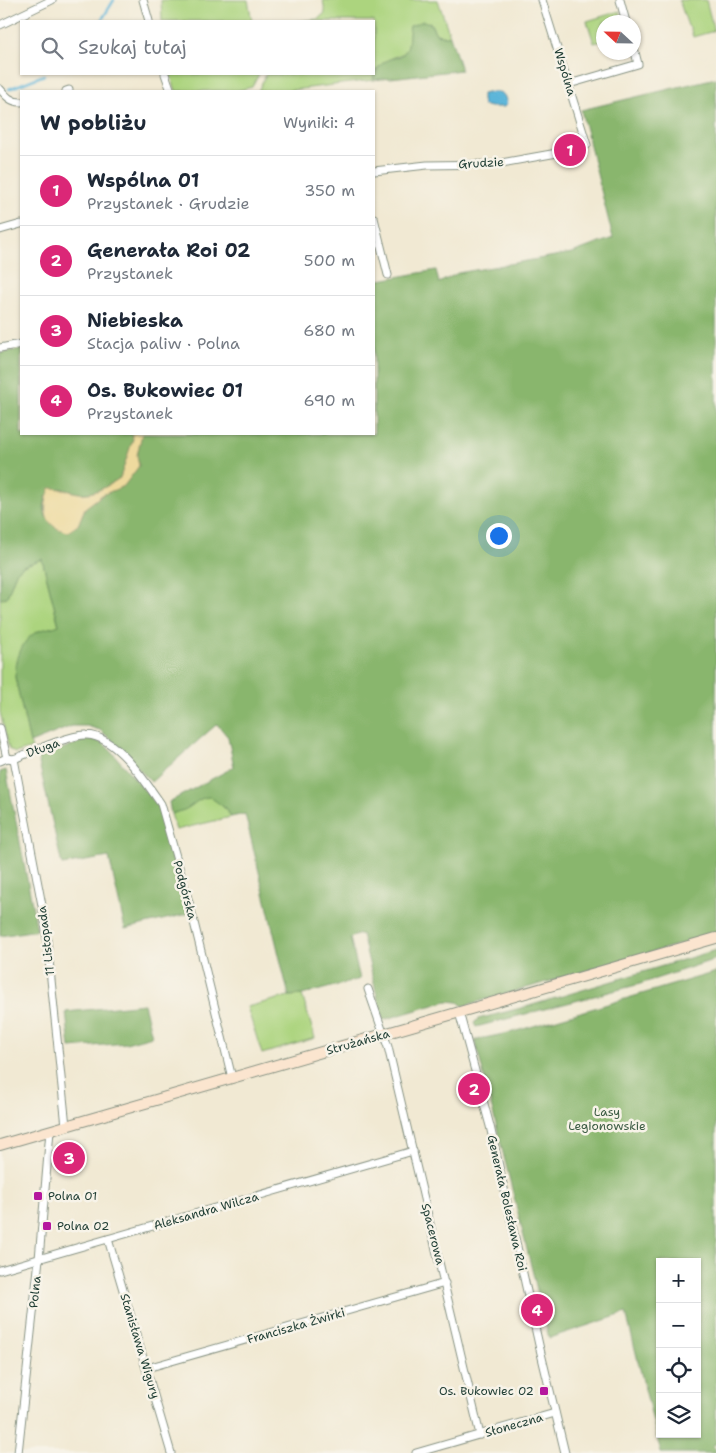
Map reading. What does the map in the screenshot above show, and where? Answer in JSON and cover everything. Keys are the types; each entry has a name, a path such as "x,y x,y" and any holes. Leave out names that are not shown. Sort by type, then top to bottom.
{"main road":[{"name":"Strużańska","path":"0,1146 716,938"}],"street":[{"path":"0,24 52,0"},
{"path":"143,0 149,20"},
{"name":"Wspólna","path":"542,0 587,145"},
{"path":"620,0 624,15"},
{"path":"569,84 638,64 637,60"},
{"path":"165,75 170,90"},
{"path":"1,93 15,102 20,102"},
{"name":"Grudzie","path":"375,171 427,165 496,164 557,153 587,145"},
{"path":"375,222 388,275"},
{"path":"0,230 20,224"},
{"path":"0,348 20,344"},
{"name":"11 Listopada","path":"0,728 45,921 66,1126"},
{"name":"Długa","path":"7,759 74,737 87,735"},
{"name":"Podgórska","path":"87,735 100,737 116,749 129,762 161,804 190,906 232,1078"},
{"name":"Spacerowa","path":"368,989 384,1034 480,1435"},
{"name":"Generała Bolesława Roi","path":"459,1012 490,1126 565,1453"},
{"name":"Polna","path":"18,1453 39,1259 50,1131"},
{"name":"Aleksandra Wilcza","path":"0,1270 412,1151"},
{"name":"Stanisława Wigury","path":"108,1239 172,1453"},
{"name":"Franciszka Żwirki","path":"147,1368 445,1284"},
{"name":"Słoneczna","path":"416,1453 555,1413"}],"green space":[{"path":"161,0 248,0 252,20 162,20"},
{"path":"323,0 438,0 450,36 436,34 430,22 410,26 408,48 404,53 387,60 375,71 375,20 308,20 318,19 325,13"},
{"path":"679,0 706,0 714,31 693,37"},
{"path":"620,11 621,15 607,15"},
{"path":"596,18 596,43 594,43 587,21"},
{"path":"423,21 430,23 436,34 450,36 461,70 373,80 380,65 403,54 406,50 410,26"},
{"path":"170,75 258,75 252,87 240,90 176,90"},
{"path":"266,75 374,75 373,80 293,90 258,90"},
{"path":"716,78 716,934 463,1006 458,1002 447,1001 383,1020 362,934 350,938 360,979 302,995 289,996 245,814 231,817 225,808 210,797 207,797 186,809 171,814 169,802 234,767 228,737 217,724 151,782 114,742 100,730 87,726 72,726 30,743 15,677 18,657 24,644 33,634 59,625 42,559 23,566 16,572 7,597 0,599 0,353 20,349 20,435 132,435 133,439 120,478 97,491 85,493 60,488 46,497 44,508 46,517 78,525 85,508 102,495 124,486 139,466 137,455 142,435 375,435 375,281 436,270 439,283 458,273 572,253 613,238 581,110"},
{"path":"42,559 59,626 38,631 15,677 32,748 15,753 9,749 0,712 0,599 7,597 16,572 23,566"},
{"path":"93,739 104,744 111,751 159,807 187,914 125,929 109,857 62,865 38,758"},
{"path":"6,770 37,930 0,936 0,772"},
{"path":"204,797 211,797 225,808 231,817 176,830 171,814"},
{"path":"716,950 716,959 640,984 476,1027 474,1023 478,1019 529,1006"},
{"name":"Lasy Legionowskie","path":"716,972 716,1444 713,1445 715,1453 661,1453 657,1438 701,1438 701,1258 656,1258 656,1433 626,1313 549,1338 475,1040 513,1032"},
{"path":"302,995 315,1038 262,1054 247,1007 289,996"},
{"path":"144,1004 152,1036 126,1043 70,1048 66,1012"}],"sand":[{"path":"132,435 142,435 137,455 139,466 124,486 102,495 85,508 78,525 68,532 54,526 49,521 46,510 47,496 50,488 87,493 109,485 120,478 133,439"}],"water":[{"path":"499,92 504,96 507,104 504,107 483,105 482,94"}],"waterway":[{"path":"102,20 114,0"},
{"path":"9,89 44,75"}],"place":[{"name":"Wspólna 01","path":"570,150"},
{"name":"Generała Roi 02","path":"474,1089"},
{"name":"Niebieska","path":"69,1158"},
{"name":"Polna 01","path":"38,1196"},
{"name":"Polna 02","path":"47,1226"},
{"name":"Os. Bukowiec 01","path":"537,1310"},
{"name":"Os. Bukowiec 02","path":"544,1391"}]}
